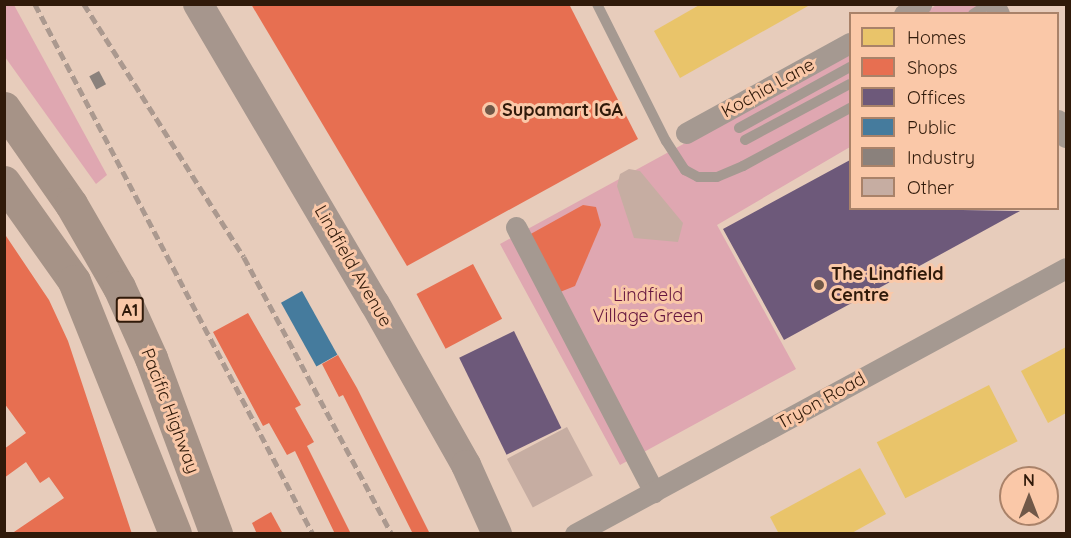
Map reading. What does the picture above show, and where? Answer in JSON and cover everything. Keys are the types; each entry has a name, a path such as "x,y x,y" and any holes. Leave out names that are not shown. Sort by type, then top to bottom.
{"highway":[{"name":"Pacific Highway","path":"4,108 71,204 119,287 216,534"},
{"name":"Pacific Highway","path":"4,182 74,280 175,534"}],"street":[{"name":"Lindfield Avenue","path":"198,4 381,314 466,465 497,534"},
{"path":"907,12 921,4"},
{"name":"Kochia Lane","path":"686,132 849,44"},
{"path":"1059,122 1066,137"},
{"path":"516,228 654,492"},
{"name":"Tryon Road","path":"575,534 1066,268"}],"lane":[{"path":"597,4 666,141 685,170 698,177 717,177 849,109"},
{"path":"976,12 989,4"},
{"path":"739,128 849,68"},
{"path":"745,140 849,85"}],"green space":[{"path":"938,4 994,5 998,12 925,12"},
{"path":"4,5 14,5 107,175 96,184 5,57"},
{"name":"Lindfield Village Green","path":"849,54 849,148 717,225 796,369 620,465 500,244"}],"building: Homes":[{"path":"701,4 807,4 808,6 680,78 654,31"},
{"path":"1066,347 1066,413 1048,423 1021,371"},
{"path":"989,385 1018,441 905,498 877,442"},
{"path":"860,468 886,514 850,534 779,534 770,517"}],"building: Shops":[{"path":"251,4 569,4 638,139 407,266"},
{"path":"583,205 596,207 601,225 575,286 560,292 527,236"},
{"path":"4,233 49,300 68,341 132,534 11,534 64,498 49,477 40,483 26,462 4,478 4,449 26,433 4,403"},
{"path":"473,264 502,319 446,349 416,294"},
{"path":"248,313 301,405 295,408 314,442 307,446 351,534 335,534 295,451 287,455 269,423 263,426 213,332"},
{"path":"338,355 357,388 430,534 413,534 343,395 339,397 322,364"},
{"path":"271,512 283,534 257,534 252,523"}],"building: Offices":[{"name":"The Lindfield Centre","path":"849,161 849,210 1020,211 784,340 723,229"},
{"path":"514,331 561,428 507,455 459,358"}],"building: Public":[{"path":"302,291 337,355 316,366 281,303"}],"building: Industry":[{"path":"99,71 106,84 96,89 89,76"}],"building: Other":[{"path":"629,169 640,171 683,223 678,242 634,238 617,186 620,174"},
{"path":"567,427 593,476 533,507 507,459"}],"railway":[{"path":"35,4 313,534"},
{"path":"84,4 244,257 392,534"}],"place":[{"name":"Supamart IGA","path":"490,110"},
{"name":"The Lindfield Centre","path":"819,285"}]}
